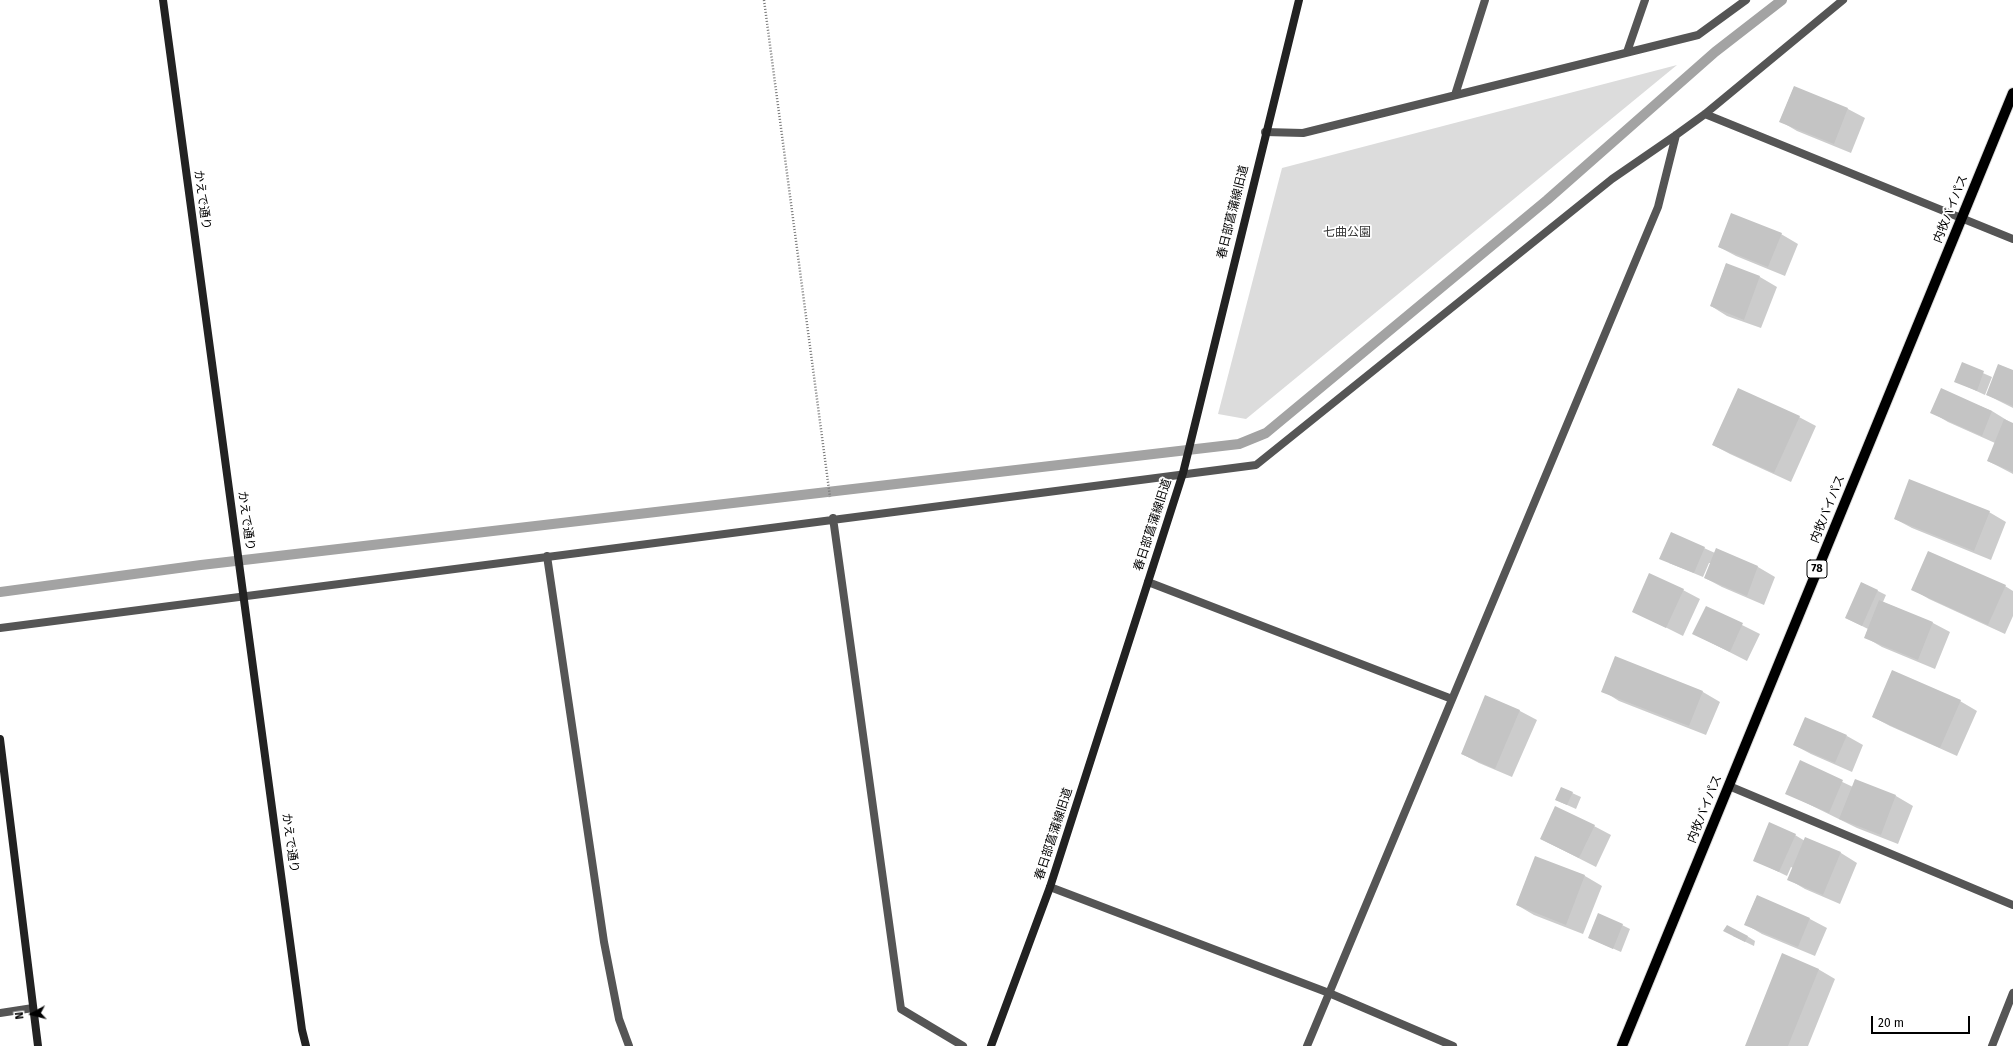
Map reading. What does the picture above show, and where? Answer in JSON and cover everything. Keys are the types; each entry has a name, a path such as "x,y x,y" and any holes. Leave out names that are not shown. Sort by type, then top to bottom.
{"main road":[{"name":"内牧バイパス","path":"1622,1046 2013,93"}],"street":[{"name":"かえで通り","path":"163,0 302,1030 306,1046"},
{"name":"春日部菖蒲線旧道","path":"991,1046 1050,887 1183,473 1265,132 1299,0"},
{"path":"1455,95 1485,0"},
{"path":"1626,52 1645,0"},
{"path":"1265,132 1304,133 1698,35 1746,0"},
{"path":"0,628 833,518 1256,465 1612,179 1705,114 1843,0"},
{"path":"1705,114 2013,239"},
{"path":"1307,1046 1658,207 1676,135"},
{"path":"833,518 901,1009 963,1046"},
{"path":"547,556 604,942 619,1019 629,1046"},
{"path":"1148,582 1452,699"},
{"path":"0,739 38,1046"},
{"path":"1729,786 2013,905"},
{"path":"1050,887 1329,993 1452,1046"},
{"path":"1992,1046 2013,993"},
{"path":"0,1013 33,1008"}],"path":[{"path":"764,0 833,518"}],"green space":[{"name":"七曲公園","path":"1677,65 1246,419 1218,414 1282,168"}],"building":[{"path":"1794,86 1848,108 1834,144 1779,122"},
{"path":"1731,213 1782,233 1768,267 1718,247"},
{"path":"1726,263 1760,276 1744,320 1710,306"},
{"path":"1962,362 1984,371 1977,391 1954,382"},
{"path":"1998,364 2013,370 2013,406 1986,395"},
{"path":"1738,388 1800,416 1774,473 1712,445"},
{"path":"1941,388 1992,411 1982,436 1930,413"},
{"path":"2004,419 2013,423 2013,472 1987,461"},
{"path":"1909,479 1990,511 1974,551 1894,519"},
{"path":"1671,532 1705,547 1694,573 1659,559"},
{"path":"1716,548 1758,566 1747,596 1704,578"},
{"path":"1928,551 2006,585 1988,625 1911,590"},
{"path":"1649,573 1684,589 1666,628 1632,612"},
{"path":"1861,582 1878,590 1862,626 1845,618"},
{"path":"1879,600 1933,622 1918,660 1864,638"},
{"path":"1706,606 1743,623 1730,652 1692,634"},
{"path":"1615,656 1703,691 1689,726 1601,692"},
{"path":"1892,670 1961,700 1940,748 1872,717"},
{"path":"1485,695 1520,710 1495,769 1461,754"},
{"path":"1805,717 1847,735 1835,763 1793,745"},
{"path":"1800,760 1843,780 1829,813 1785,794"},
{"path":"1855,779 1896,795 1881,835 1839,819"},
{"path":"1561,787 1573,792 1567,805 1555,800"},
{"path":"1555,806 1595,825 1579,858 1540,839"},
{"path":"1769,822 1796,834 1779,872 1753,861"},
{"path":"1805,837 1841,852 1823,895 1787,880"},
{"path":"1535,856 1585,875 1566,925 1516,905"},
{"path":"1757,895 1810,918 1798,947 1744,925"},
{"path":"1598,913 1623,924 1613,949 1588,938"},
{"path":"1727,925 1748,936 1745,942 1723,931"},
{"path":"1782,953 1819,969 1788,1046 1745,1046"}],"waterway":[{"path":"0,592 201,565 1239,444 1266,433 1547,200 1715,52 1782,0"}]}
